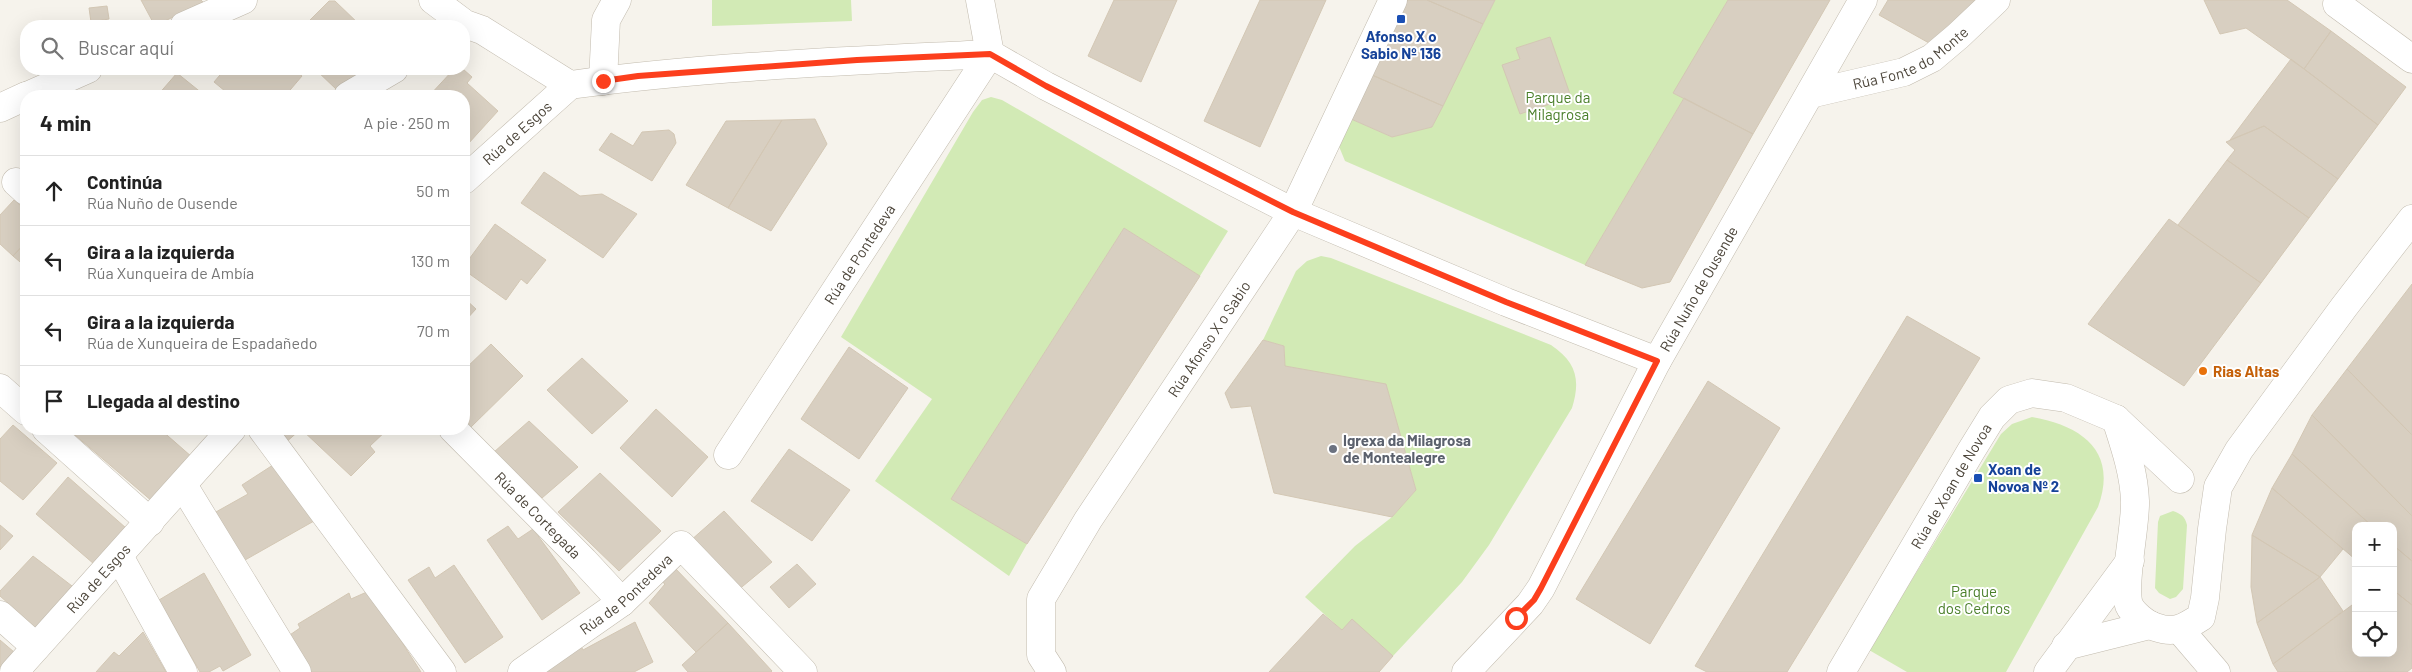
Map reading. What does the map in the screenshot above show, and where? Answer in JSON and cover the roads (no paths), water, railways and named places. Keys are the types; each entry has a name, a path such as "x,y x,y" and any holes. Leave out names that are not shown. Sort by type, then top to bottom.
{"street":[{"path":"198,20 243,0"},
{"path":"433,0 469,20"},
{"path":"603,81 606,20 617,0"},
{"path":"980,0 990,54"},
{"name":"Rúa Afonso X o Sabio","path":"1052,672 1041,656 1041,598 1088,520 1293,212 1393,0"},
{"name":"Rúa Nuño de Ousende","path":"1466,672 1530,604 1541,588 1657,361 1863,0"},
{"name":"Rúa Fonte do Monte","path":"1810,94 1904,72 1932,58 1996,0"},
{"path":"2337,4 2412,59"},
{"path":"470,21 570,86 638,76 847,61 990,54 1046,86 1293,212 1506,302 1657,361"},
{"name":"Rúa de Pontedeva","path":"728,455 990,54"},
{"path":"40,90 74,75"},
{"path":"358,90 384,75"},
{"name":"Rúa de Esgos","path":"470,175 570,86"},
{"path":"0,108 20,99"},
{"path":"2116,419 2130,463 2135,502 2128,587 2130,605 2139,617 2150,625 2165,630 2190,623 2205,598 2218,487 2239,450 2344,307 2412,219"},
{"path":"0,388 20,406"},
{"name":"Rúa de Xoan de Novoa","path":"1841,672 1992,417 2010,400 2032,394 2066,398 2116,419 2205,500 2212,529"},
{"path":"53,435 150,522"},
{"name":"Rúa de Esgos","path":"14,672 227,435"},
{"path":"266,435 442,672"},
{"name":"Rúa de Cortegada","path":"459,435 622,602"},
{"path":"2135,502 2146,487 2157,481 2187,482 2239,450"},
{"path":"183,485 297,672"},
{"name":"Rúa de Pontedeva","path":"522,672 622,602 681,546 803,672"},
{"path":"119,556 183,672"},
{"path":"2048,672 2130,561"},
{"path":"0,615 36,647"},
{"path":"2190,623 2212,666"},
{"path":"2066,646 2150,625"}],"place":[{"name":"Afonso X o Sabio Nº 136","path":"1401,19"},
{"name":"Rias Altas","path":"2203,371"},
{"name":"Igrexa da Milagrosa de Montealegre","path":"1333,449"},
{"name":"Xoan de Novoa Nº 2","path":"1978,478"}],"park label":[{"name":"Parque da Milagrosa","path":"1558,106"},
{"name":"Parque dos Cedros","path":"1974,600"}]}
